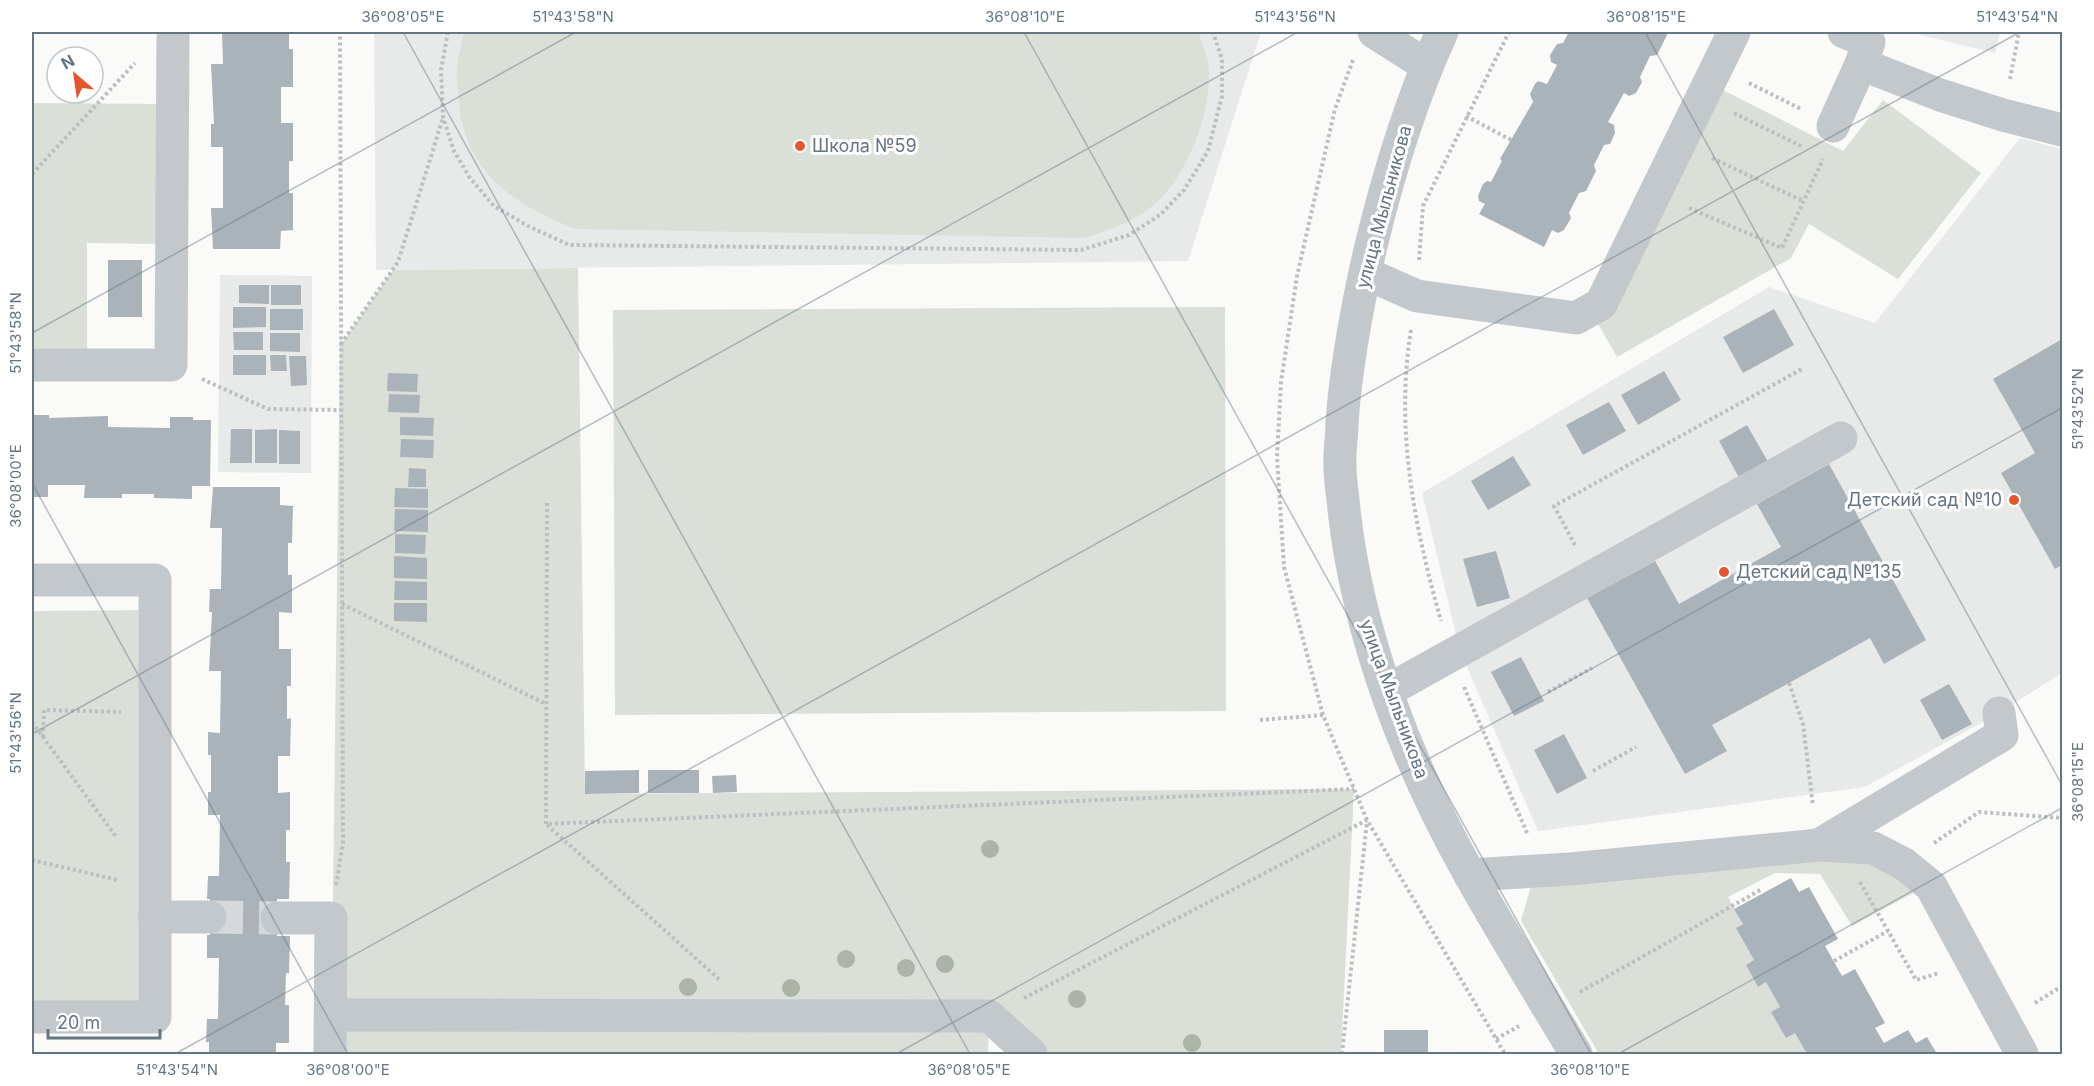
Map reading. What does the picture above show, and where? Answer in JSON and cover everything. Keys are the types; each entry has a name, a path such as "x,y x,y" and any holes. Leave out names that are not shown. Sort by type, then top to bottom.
{"street":[{"path":"32,365 171,365 173,32"},
{"path":"1374,32 1426,65"},
{"name":"улица Мыльникова","path":"1442,32 1426,65 1404,127 1381,205 1355,320 1344,396 1340,466 1349,557 1366,631 1422,780 1470,874 1575,1054"},
{"path":"1365,273 1417,296 1576,318 1601,304 1734,32"},
{"path":"1833,126 1869,42 1844,32"},
{"path":"1861,64 2003,115 2062,130"},
{"path":"1387,691 1840,438"},
{"path":"32,580 155,580 156,713 155,1017 32,1017"},
{"path":"1819,845 2002,735 1999,713"},
{"path":"1470,874 1570,869 1819,845 1873,848 1904,864 1931,886 2022,1054"},
{"path":"155,903 210,917"},
{"path":"277,918 331,918 330,1054"},
{"path":"331,1015 989,1016 1031,1054"}],"path":[{"path":"331,918 343,843 340,32"},
{"path":"448,32 441,70 443,117 454,151 470,178 494,206 528,226 569,245 1081,250 1128,235 1160,215 1184,190 1208,151 1222,96 1222,59 1213,32"},
{"path":"1509,32 1423,206 1417,296 1406,365 1406,451 1417,524 1452,656 1532,843"},
{"path":"2003,115 2019,32"},
{"path":"32,174 135,63"},
{"path":"1717,67 1833,126"},
{"path":"1702,98 1814,152"},
{"path":"1466,116 1511,140"},
{"path":"340,346 398,262 443,117"},
{"path":"1680,143 1803,201"},
{"path":"1656,194 1782,248 1824,157"},
{"path":"171,365 268,409 340,410"},
{"path":"1593,577 1554,506 1802,369"},
{"path":"547,503 546,824 760,1016"},
{"path":"342,604 547,704"},
{"path":"1548,692 1592,668"},
{"path":"1789,683 1803,724 1814,811"},
{"path":"44,738 44,710 156,713"},
{"path":"1260,720 1323,715"},
{"path":"32,722 120,842"},
{"path":"1593,771 1636,747"},
{"path":"546,824 1354,789"},
{"path":"1904,864 1979,812 2062,819"},
{"path":"989,1016 1367,820 1342,1054"},
{"path":"32,860 155,903"},
{"path":"1858,879 1916,980 1936,973 1944,974"},
{"path":"1496,1039 1763,888"},
{"path":"1834,961 1888,931"}],"shaded area":[{"name":"Школа №59","path":"374,32 1261,32 1188,261 376,270"},
{"name":"Школа №59","path":"464,32 1198,32 1208,62 1209,81 1207,101 1195,144 1174,182 1161,198 1140,215 1117,227 1084,238 576,229 552,219 510,194 493,180 479,162 468,142 461,118 457,68"},
{"path":"1908,32 2000,32 1995,53"},
{"path":"1715,86 1843,151 1883,100 1981,173 1898,279 1809,224 1791,258 1617,357 1598,324"},
{"path":"32,103 45,103 45,105 162,104 161,244 87,243 87,352 32,351"},
{"name":"Детский сад №135","path":"2020,138 2062,149 2062,673 1999,713 1865,787 1538,831 1460,651 1422,493 1769,287 1875,323"},
{"path":"578,268 585,794 1354,789 1341,1054 1027,1054 989,1024 988,1054 331,1054 340,346 393,270"},
{"path":"220,275 312,276 311,473 218,472"},
{"path":"1225,307 1226,711 615,715 613,310"},
{"path":"156,610 155,1017 32,1017 32,611"},
{"path":"1811,855 1867,860 1917,891 1852,926 1820,874 1775,873 1728,897 1743,924 1736,928 1754,960 1746,965 1758,987 1766,982 1780,1007 1772,1012 1795,1033 1807,1054 1599,1054 1521,921 1531,886"}],"building":[{"path":"222,32 289,32 289,49 293,49 293,87 281,87 281,123 293,123 293,161 289,161 289,193 293,193 293,230 281,231 280,249 213,249 211,208 223,208 223,147 211,147 211,124 214,124 211,64 223,64"},
{"path":"1569,32 1666,32 1667,35 1657,55 1650,56 1640,77 1642,82 1636,93 1629,96 1624,93 1608,122 1614,125 1615,133 1610,144 1604,145 1594,165 1596,171 1586,191 1579,193 1569,213 1571,218 1564,230 1558,233 1552,230 1544,247 1479,214 1485,204 1479,201 1478,196 1483,184 1487,181 1491,182 1502,161 1500,159 1533,102 1530,94 1535,84 1538,81 1547,84 1557,65 1551,62 1550,55 1557,44 1563,43"},
{"path":"108,260 142,260 142,317 108,317"},
{"path":"239,285 269,285 269,304 239,303"},
{"path":"271,285 301,285 301,305 271,305"},
{"path":"233,307 266,307 266,327 233,328"},
{"path":"270,309 303,309 303,330 270,330"},
{"path":"1774,309 1794,345 1743,373 1723,337"},
{"path":"233,332 263,332 263,350 234,350"},
{"path":"270,333 300,333 300,352 270,351"},
{"path":"2062,339 2062,565 2055,569 2001,473 2035,453 1993,379"},
{"path":"233,355 266,355 266,375 233,375"},
{"path":"270,355 286,355 287,371 271,371"},
{"path":"289,356 306,356 307,385 291,386"},
{"path":"1664,371 1681,400 1638,425 1621,395"},
{"path":"388,373 418,374 417,392 387,391"},
{"path":"389,394 420,395 419,413 388,412"},
{"path":"1609,402 1626,431 1583,455 1566,425"},
{"path":"32,415 49,415 49,418 108,416 108,427 170,428 170,417 211,420 210,486 192,486 192,499 154,498 154,494 122,494 122,498 84,498 85,485 48,485 48,497 32,497"},
{"path":"400,417 434,418 433,436 400,435"},
{"path":"1747,425 1771,467 1742,483 1719,441"},
{"path":"231,429 252,429 252,463 230,463"},
{"path":"277,429 277,463 255,463 255,430"},
{"path":"279,430 300,431 300,464 279,464"},
{"path":"401,439 434,440 433,458 400,457"},
{"path":"1513,456 1531,485 1488,510 1471,481"},
{"path":"1829,464 1926,640 1884,664 1870,638 1712,725 1727,751 1685,774 1587,598 1655,561 1679,604 1781,547 1757,504"},
{"path":"409,468 426,469 426,487 408,487"},
{"path":"213,487 280,487 280,505 293,506 292,543 288,543 288,575 292,575 292,613 279,612 279,649 291,649 291,686 287,686 287,719 291,718 290,756 278,756 278,793 290,792 290,830 286,830 286,862 290,862 289,899 277,899 277,936 290,936 285,1005 289,1005 289,1043 276,1043 276,1054 209,1054 209,1042 206,1042 207,1019 218,1019 219,958 207,958 207,935 210,935 208,876 219,876 220,815 208,815 208,792 211,792 211,755 208,755 208,732 220,733 221,671 209,671 212,612 209,612 210,589 221,589 222,528 210,528"},
{"path":"395,488 428,489 428,508 394,507"},
{"path":"395,509 428,510 428,532 394,531"},
{"path":"395,534 426,535 425,554 395,553"},
{"path":"1496,551 1510,598 1477,607 1463,559"},
{"path":"394,556 427,558 427,579 394,578"},
{"path":"395,581 427,582 427,600 394,600"},
{"path":"394,603 427,603 427,622 394,621"},
{"path":"1521,657 1544,701 1514,716 1491,672"},
{"path":"1949,684 1972,724 1942,740 1920,700"},
{"path":"1564,734 1587,778 1557,794 1534,750"},
{"path":"639,770 639,793 585,794 585,771"},
{"path":"648,770 699,770 699,793 648,793"},
{"path":"736,775 737,792 713,793 712,776"},
{"path":"1791,878 1799,892 1809,887 1838,939 1825,946 1842,976 1855,969 1885,1023 1875,1028 1884,1043 1908,1030 1916,1043 1927,1037 1937,1054 1807,1054 1795,1033 1786,1038 1771,1012 1780,1007 1766,982 1758,987 1746,965 1754,960 1736,928 1743,924 1734,909"},
{"path":"1384,1030 1428,1030 1428,1054 1384,1054"}],"tunnel":[{"path":"210,917 277,918"}],"place":[{"name":"Школа №59","path":"800,146"},
{"name":"Детский сад №10","path":"2014,500"},
{"name":"Детский сад №135","path":"1724,572"}]}
